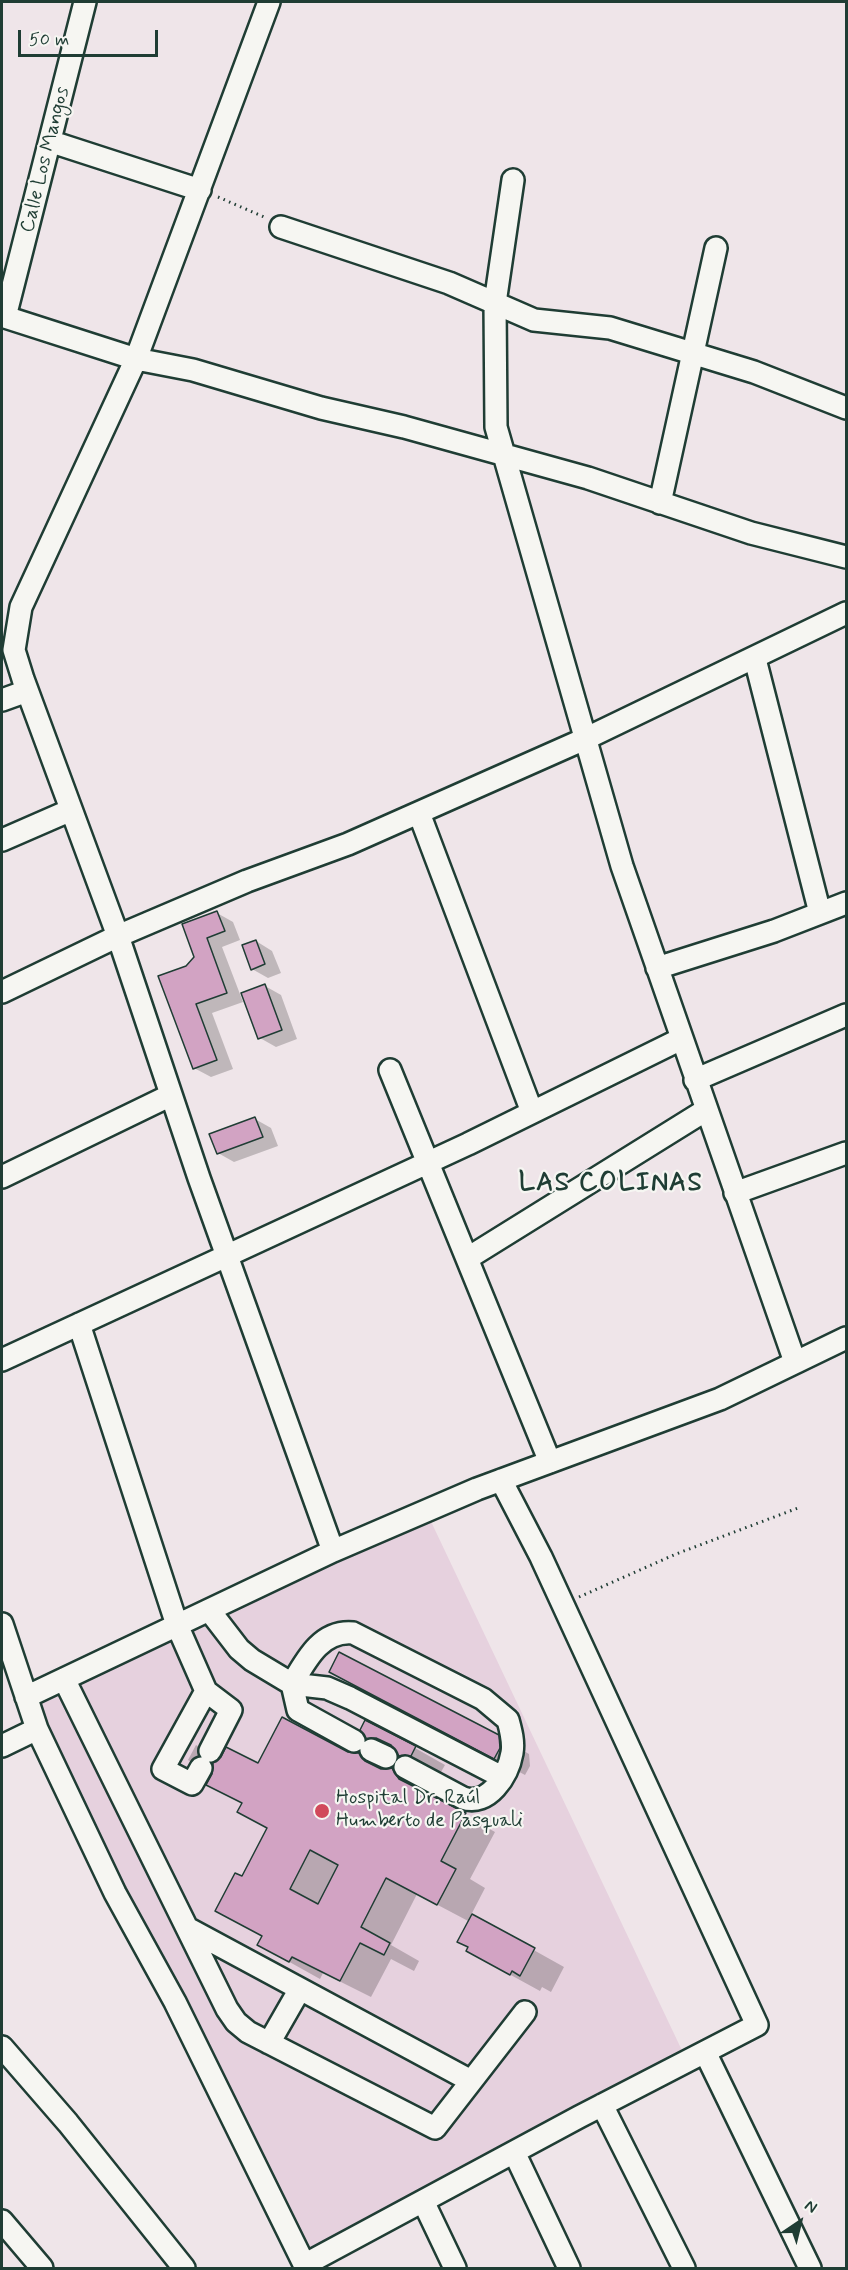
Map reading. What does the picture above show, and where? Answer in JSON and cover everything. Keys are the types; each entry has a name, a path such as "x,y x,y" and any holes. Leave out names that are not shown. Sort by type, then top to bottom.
{"street":[{"name":"Calle Los Mangos","path":"3,317 52,142 85,2"},
{"path":"269,2 136,359 21,607 14,650 118,936 171,1095 333,1551"},
{"path":"52,142 200,190"},
{"path":"513,180 495,303 496,427 622,866 795,1362"},
{"path":"281,226 449,283 534,320 610,328 754,372 846,408"},
{"path":"660,503 716,248"},
{"path":"3,317 136,359 193,370 321,408 588,478 751,533 846,557"},
{"path":"2,992 118,936 247,881 348,844 587,738 755,659 846,613"},
{"path":"755,659 820,913"},
{"path":"2,700 27,691"},
{"path":"2,840 71,810"},
{"path":"418,813 532,1112"},
{"path":"657,968 846,903"},
{"path":"695,1080 846,1015"},
{"path":"2,1360 429,1161 681,1039"},
{"path":"390,1070 550,1462"},
{"path":"2,1177 171,1095"},
{"path":"468,1258 706,1110"},
{"path":"735,1193 846,1152"},
{"path":"79,1324 177,1625 206,1691 231,1710 192,1784 163,1769 206,1691"},
{"path":"26,1697 333,1551 501,1480 720,1399 846,1338"},
{"path":"2,1624 37,1729 115,1893 181,2013 305,2266 602,2104 757,2025 632,1758 564,1604 501,1480"},
{"path":"209,1610 239,1649 292,1684 327,1688 342,1694 502,1777"},
{"path":"353,1633 498,1709 508,1720 512,1735 509,1765 492,1791 474,1802 298,1710 292,1684 318,1645 331,1635 353,1633"},
{"path":"64,1679 236,2022 269,2043 435,2128 525,2012"},
{"path":"2,1746 37,1729"},
{"path":"189,1929 471,2081"},
{"path":"269,2043 300,1989"},
{"path":"2,2047 68,2123 184,2268"},
{"path":"705,2052 810,2268"},
{"path":"602,2104 684,2268"},
{"path":"514,2152 569,2268"},
{"path":"423,2201 455,2268"},
{"path":"2,2221 42,2268"}],"path":[{"path":"200,190 262,215 281,226"},
{"path":"564,1604 676,1554 798,1508"}],"shaded area":[{"name":"Hospital Dr. Raúl Humberto de Pasquali","path":"426,1511 687,2061 304,2265 26,1697"}],"building":[{"path":"217,911 225,931 207,938 227,993 196,1004 217,1060 193,1069 158,976 186,966 194,957 182,924"},
{"path":"256,940 265,964 251,970 242,945"},
{"path":"265,984 282,1030 258,1039 241,993"},
{"path":"255,1117 263,1137 217,1154 209,1134"},
{"path":"339,1652 499,1735 500,1748 494,1759 329,1672"},
{"path":"282,1717 348,1752 359,1753 365,1761 381,1769 392,1768 399,1779 466,1813 441,1861 456,1869 437,1905 386,1878 361,1927 390,1943 384,1955 360,1943 340,1981 292,1957 289,1962 257,1945 262,1936 215,1911 235,1873 242,1876 267,1828 237,1812 242,1803 206,1785 212,1774 213,1763 221,1757 226,1747 258,1763","holes":["310,1850 338,1865 318,1904 290,1889"]},
{"path":"365,1720 416,1746 411,1756 399,1756 391,1745 376,1738 366,1739 360,1730"},
{"path":"472,1914 535,1948 520,1976 512,1971 510,1975 466,1951 468,1947 457,1942"}],"place":[{"name":"Hospital Dr. Raúl Humberto de Pasquali","path":"322,1811"}],"district":[{"name":"LAS COLINAS","path":"611,1185"}]}
